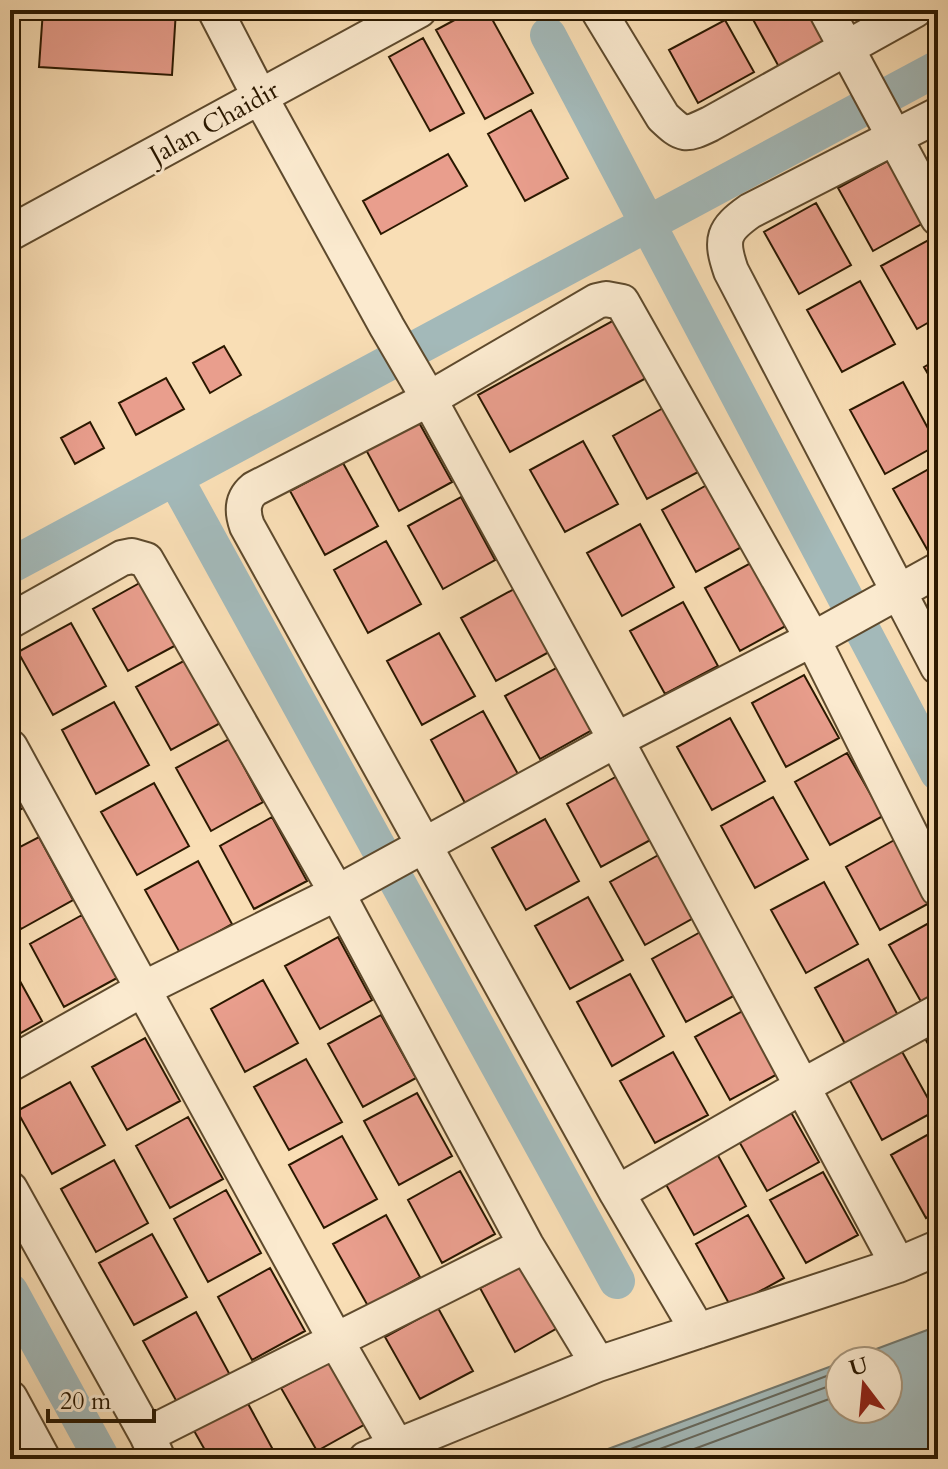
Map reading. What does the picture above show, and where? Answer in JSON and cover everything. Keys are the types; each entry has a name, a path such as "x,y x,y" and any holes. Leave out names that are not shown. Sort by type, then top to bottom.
{"street":[{"path":"215,10 260,97 616,740 898,1265"},
{"name":"Jalan Chaidir","path":"10,233 419,10"},
{"path":"598,10 663,117 678,131 687,133 853,59 915,10"},
{"path":"826,10 938,218"},
{"path":"938,115 889,127 750,211 727,230 724,240 731,271 890,597 938,667"},
{"path":"698,1331 418,848 247,526 243,505 248,494 423,388 597,301 622,302 819,635 938,889"},
{"path":"10,621 122,558 132,556 146,560 344,889 526,1245 598,1364"},
{"path":"10,1064 143,989 344,889 616,740 938,570"},
{"path":"10,747 335,1339 382,1453 598,1364 898,1265 938,1248"},
{"path":"617,1193 938,1012"},
{"path":"10,1189 152,1447 335,1339 526,1245"},
{"path":"10,1398 43,1459"}],"water":[{"path":"938,1326 938,1459 581,1459 824,1369 824,1425 904,1425 904,1345 887,1345"}],"building":[{"path":"43,10 176,10 172,75 39,67"},
{"path":"473,10 487,10 533,93 485,119 436,30"},
{"path":"757,10 821,10 835,36 779,67 750,14"},
{"path":"725,20 754,72 698,103 669,50"},
{"path":"423,38 464,113 430,131 389,57"},
{"path":"531,110 568,178 525,201 488,134"},
{"path":"448,154 467,186 381,234 363,201"},
{"path":"891,159 925,222 873,251 838,188"},
{"path":"816,203 851,265 799,294 764,232"},
{"path":"934,237 938,244 938,317 917,329 881,266"},
{"path":"860,281 895,344 842,372 807,310"},
{"path":"616,319 648,377 510,452 478,395"},
{"path":"224,346 241,375 210,393 193,363"},
{"path":"938,359 938,391 924,367"},
{"path":"166,378 184,409 136,435 119,403"},
{"path":"903,382 937,445 885,474 850,410"},
{"path":"665,407 700,471 647,499 613,436"},
{"path":"417,419 452,482 399,511 365,448"},
{"path":"90,422 104,448 75,464 61,438"},
{"path":"583,441 618,504 565,532 530,470"},
{"path":"343,463 378,526 325,555 290,491"},
{"path":"938,464 938,546 928,551 893,489"},
{"path":"714,481 749,543 696,572 662,510"},
{"path":"461,497 495,560 443,589 408,526"},
{"path":"640,524 674,587 622,616 587,553"},
{"path":"386,541 421,604 368,633 334,570"},
{"path":"758,559 793,622 740,651 705,588"},
{"path":"145,580 180,643 128,671 93,609"},
{"path":"514,589 549,652 496,681 461,618"},
{"path":"683,602 718,666 665,694 630,631"},
{"path":"71,623 106,686 53,715 18,652"},
{"path":"439,633 475,696 422,725 387,661"},
{"path":"189,658 224,721 171,750 136,687"},
{"path":"558,667 592,730 540,759 505,696"},
{"path":"804,675 839,738 786,767 752,703"},
{"path":"114,702 149,765 96,794 62,730"},
{"path":"483,711 518,774 465,803 431,740"},
{"path":"730,718 765,781 712,810 677,747"},
{"path":"229,739 263,802 211,831 176,768"},
{"path":"847,753 883,816 830,845 795,782"},
{"path":"619,775 654,838 601,867 567,804"},
{"path":"10,779 25,807 10,815"},
{"path":"154,783 189,846 137,875 101,812"},
{"path":"773,797 808,859 755,888 721,826"},
{"path":"272,817 307,881 254,909 220,846"},
{"path":"545,819 579,881 526,910 492,848"},
{"path":"39,837 73,900 21,929 10,909 10,852"},
{"path":"898,838 933,901 880,930 846,867"},
{"path":"662,853 697,916 645,945 610,882"},
{"path":"198,861 232,924 180,953 145,890"},
{"path":"824,882 858,944 806,973 771,910"},
{"path":"588,897 623,960 570,989 535,926"},
{"path":"82,915 117,978 64,1007 30,944"},
{"path":"938,918 938,1000 924,1007 889,945"},
{"path":"704,930 739,993 686,1022 652,959"},
{"path":"338,937 372,1000 320,1029 285,966"},
{"path":"868,959 902,1023 849,1051 815,988"},
{"path":"10,963 42,1021 10,1039"},
{"path":"630,974 664,1036 612,1066 577,1002"},
{"path":"263,980 298,1043 245,1072 211,1009"},
{"path":"748,1008 783,1071 730,1100 695,1037"},
{"path":"381,1015 416,1078 363,1107 328,1044"},
{"path":"938,1024 938,1062 922,1033"},
{"path":"145,1038 180,1101 127,1130 92,1067"},
{"path":"900,1048 935,1111 882,1140 848,1077"},
{"path":"673,1052 708,1115 655,1143 620,1081"},
{"path":"306,1059 342,1122 289,1150 254,1087"},
{"path":"70,1082 105,1145 52,1174 17,1111"},
{"path":"417,1093 452,1156 399,1185 364,1121"},
{"path":"784,1100 819,1162 767,1191 732,1129"},
{"path":"188,1117 223,1179 170,1208 136,1146"},
{"path":"938,1129 938,1211 926,1218 891,1155"},
{"path":"342,1136 377,1199 324,1228 289,1165"},
{"path":"711,1143 746,1206 694,1235 659,1172"},
{"path":"114,1160 148,1223 96,1252 61,1189"},
{"path":"460,1171 495,1234 442,1263 408,1200"},
{"path":"823,1172 858,1235 806,1263 770,1200"},
{"path":"226,1190 261,1253 208,1282 174,1219"},
{"path":"386,1215 420,1277 368,1306 333,1244"},
{"path":"748,1215 784,1278 731,1307 696,1244"},
{"path":"152,1234 187,1297 134,1325 99,1263"},
{"path":"533,1260 568,1322 515,1352 480,1288"},
{"path":"270,1268 305,1331 252,1360 218,1297"},
{"path":"438,1308 473,1371 420,1399 385,1337"},
{"path":"196,1312 230,1375 178,1404 143,1341"},
{"path":"334,1359 369,1422 317,1451 281,1388"},
{"path":"246,1400 278,1459 210,1459 193,1429"}],"waterway":[{"path":"548,35 938,773"},
{"path":"10,566 938,68"},
{"path":"175,478 617,1281"},
{"path":"10,1291 102,1459"}]}
